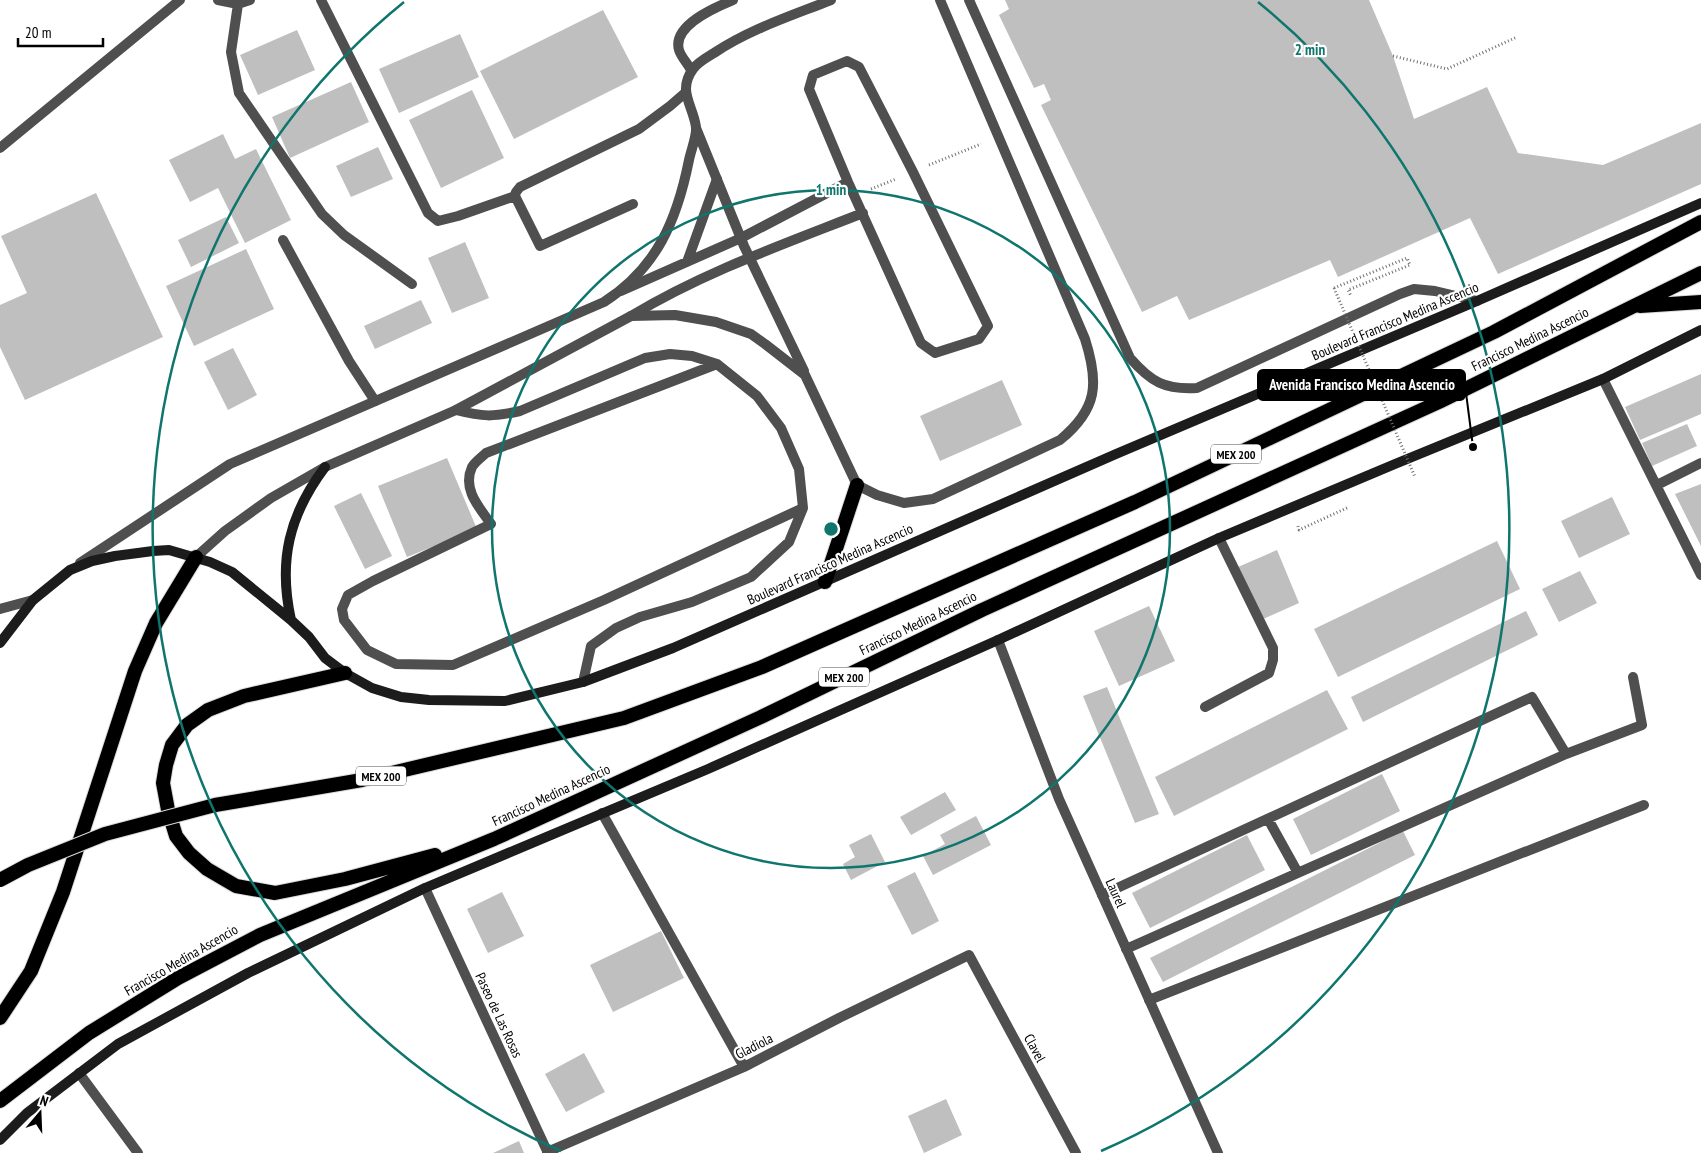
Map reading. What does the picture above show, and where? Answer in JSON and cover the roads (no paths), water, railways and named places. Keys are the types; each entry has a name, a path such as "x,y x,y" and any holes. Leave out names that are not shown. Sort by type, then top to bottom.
{"highway":[{"name":"Francisco Medina Ascencio","path":"0,880 28,865 105,834 215,805 362,780 624,718 762,667 1144,498 1494,332 1701,222"},
{"name":"Francisco Medina Ascencio","path":"0,1101 89,1033 178,978 260,935 494,839 761,717 982,610 1439,402 1701,273"},
{"path":"1635,306 1701,302"},
{"path":"825,582 857,485"},
{"path":"0,1018 30,971 64,892 135,671 156,623 196,557"},
{"path":"345,673 244,696 208,710 187,725 172,745 163,783 168,810 176,836 189,853 207,869 236,886 275,893 345,879 494,839"}],"main road":[{"name":"Boulevard Francisco Medina Ascencio","path":"0,643 33,600 70,570 92,561 152,550 169,550 196,557 232,572 291,620 325,658 345,673 372,688 401,697 430,700 505,701 583,682 673,648 1126,450 1477,301 1701,203"},
{"path":"0,1140 27,1113 118,1044 248,973 425,888 708,769 998,640 1219,538 1603,379 1701,330"},
{"path":"291,620 286,600 284,571 290,533 304,498 325,467"}],"street":[{"path":"0,148 180,0"},
{"path":"218,0 238,4 250,0"},
{"path":"321,0 428,213 438,221 516,196"},
{"path":"691,70 679,50 679,37 690,24 706,12 733,0"},
{"path":"831,0 762,26 730,42 696,64 691,70 685,93 696,128 749,258 857,485 904,503 932,499 1060,440 1076,426 1087,410 1092,399 1094,375 1084,339 940,0"},
{"path":"969,0 1130,358 1142,372 1160,384 1178,389 1197,388 1414,289 1435,291 1477,301"},
{"path":"238,4 231,52 239,93 322,214 344,235 412,284"},
{"path":"847,61 859,67 913,172 988,326 980,339 935,353 921,343 848,182 809,89 813,75 847,61"},
{"path":"633,204 540,246 516,196 516,192 520,187 638,129 685,93"},
{"path":"620,292 646,266 666,234 686,177 696,128"},
{"path":"687,262 717,178"},
{"path":"70,570 230,464 604,302 620,292 741,238 848,182"},
{"path":"196,557 225,531 263,504 325,467 456,410 631,316 660,298 693,282 862,213"},
{"path":"283,240 349,361 375,401"},
{"path":"631,316 675,315 732,326 751,334 805,375"},
{"path":"456,410 487,417 520,411 645,358 670,354 692,356 717,364 757,396 781,428 799,469 803,508 789,542 751,577 692,602 640,617 616,628 591,646 583,682"},
{"path":"717,364 486,453 473,466 469,478 470,490 491,524 348,595 342,609 344,620 367,650 396,664 453,665 604,600 803,508"},
{"path":"1603,379 1701,576"},
{"path":"1657,485 1701,463"},
{"path":"1205,708 1269,674 1273,660 1273,648 1219,538"},
{"path":"0,609 33,600"},
{"name":"Laurel","path":"998,640 1059,799 1218,1153"},
{"path":"1126,949 1566,754 1642,725 1633,677"},
{"path":"1102,895 1532,697 1566,754"},
{"path":"1149,1000 1644,805"},
{"path":"602,813 744,1067"},
{"path":"1268,819 1298,874"},
{"name":"Paseo de Las Rosas","path":"425,888 548,1153"},
{"name":"Gladiola","path":"548,1153 744,1067 839,1018 969,955"},
{"name":"Clavel","path":"969,955 1076,1153"},
{"path":"79,1073 138,1153"}],"place":[{"name":"Avenida Francisco Medina Ascencio","path":"1473,447"}]}
